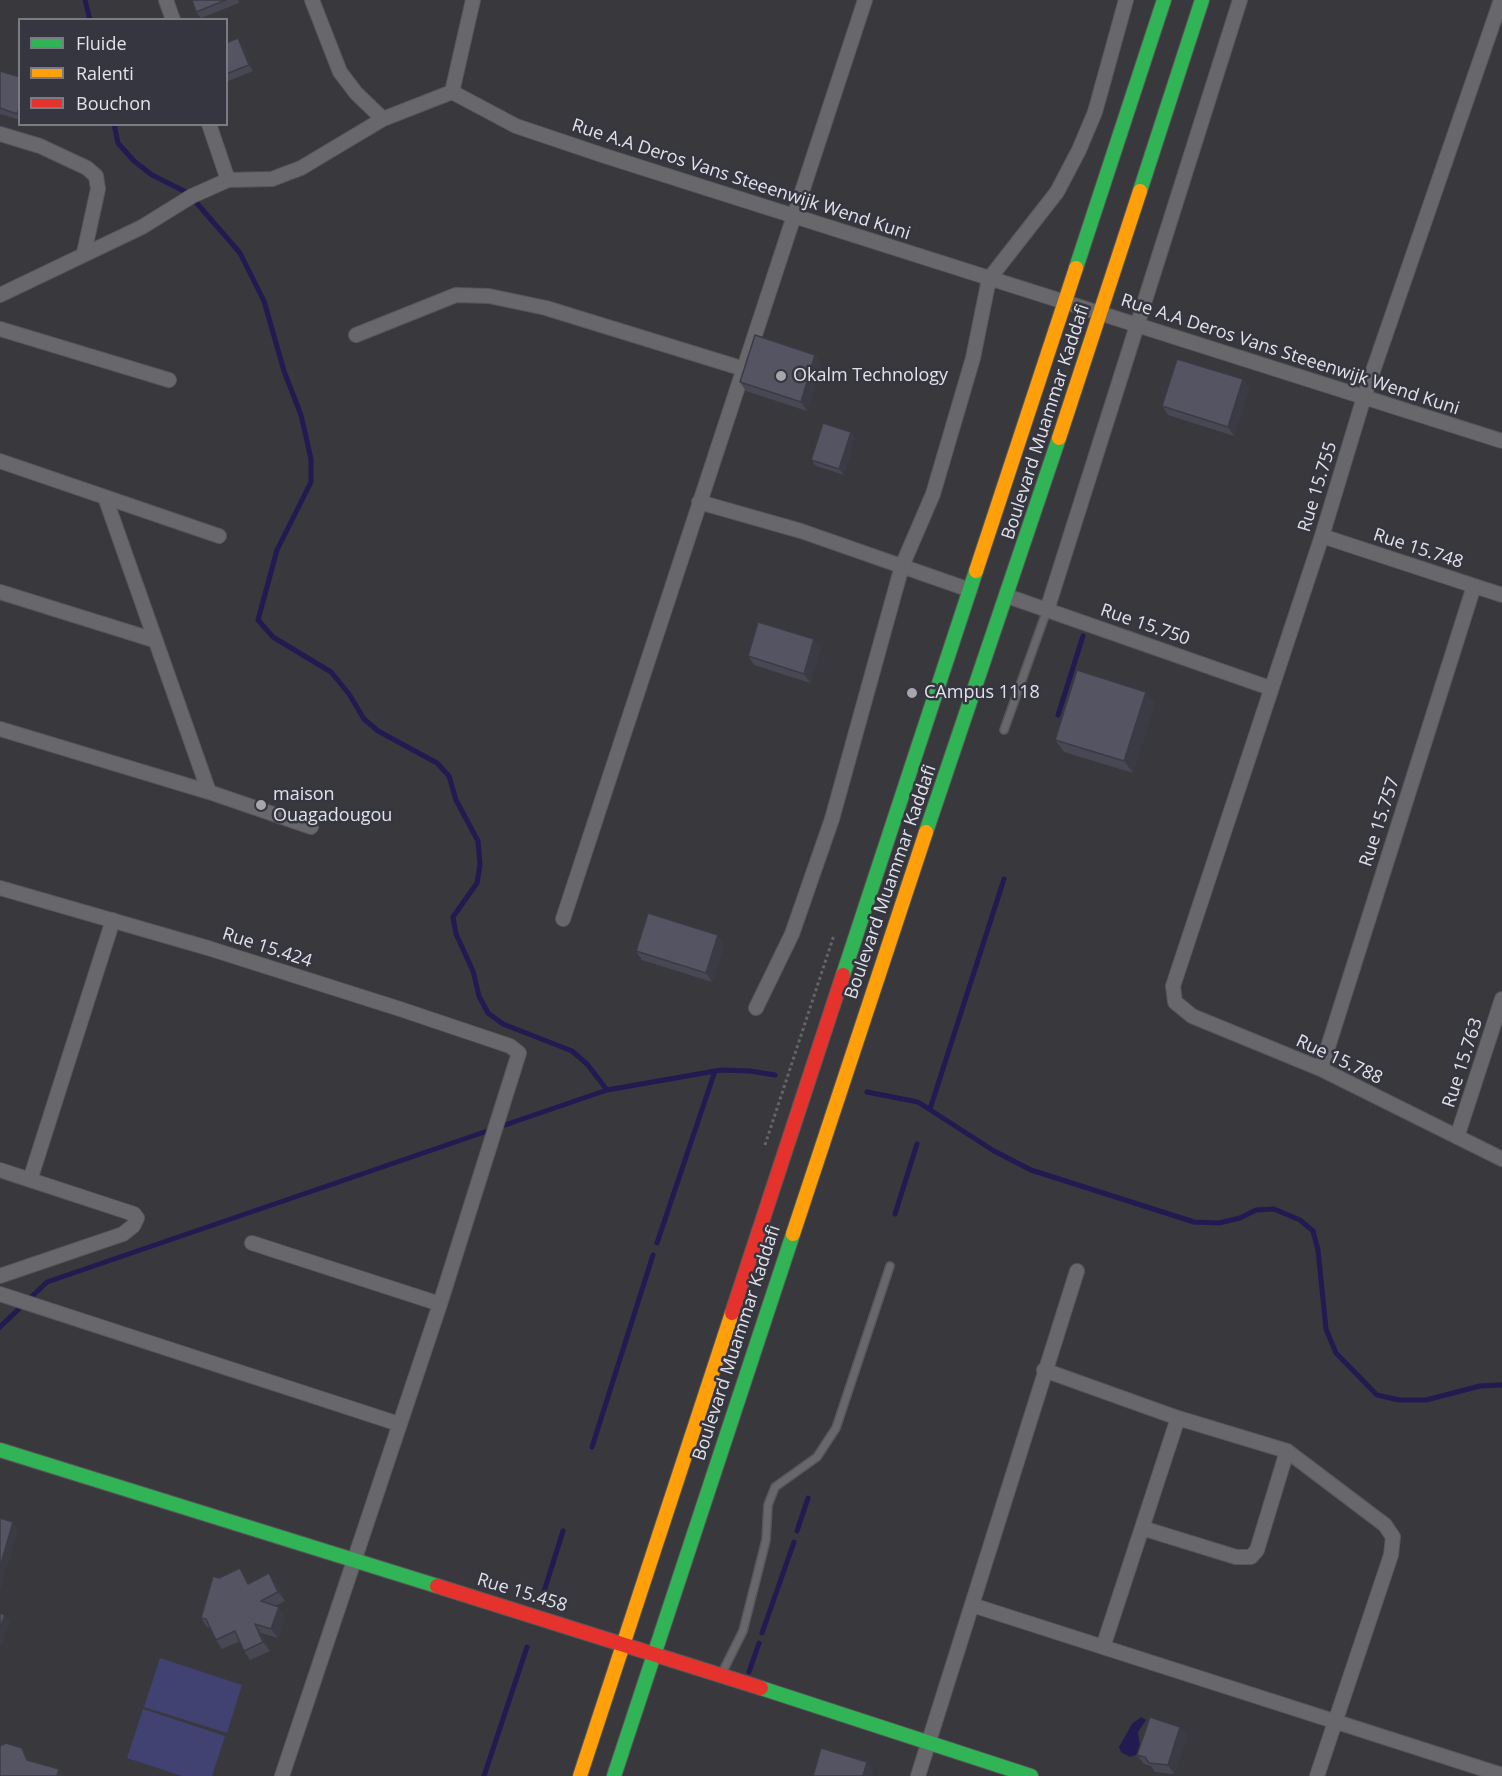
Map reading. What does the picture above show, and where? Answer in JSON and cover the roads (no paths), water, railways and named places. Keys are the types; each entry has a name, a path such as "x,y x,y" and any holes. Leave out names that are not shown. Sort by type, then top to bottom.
{"main road":[{"name":"Boulevard Muammar Kaddafi","path":"580,1776 1164,0"},
{"name":"Boulevard Muammar Kaddafi","path":"614,1776 910,879 1101,314 1202,0"},
{"name":"Rue 15.458","path":"0,1450 622,1643 1032,1776"}],"street":[{"path":"166,0 171,18"},
{"path":"312,0 340,72 356,93 383,119"},
{"path":"0,295 142,227 192,196 228,180 272,179 301,168 383,119 452,92 473,0"},
{"path":"563,919 865,0"},
{"path":"756,1008 792,934 832,819 902,566 933,494 973,358 989,279 1057,192 1079,150 1095,112 1117,42 1126,0"},
{"path":"1047,610 1240,0"},
{"name":"Rue 15.755","path":"1173,986 1270,688 1323,536 1364,397 1501,0"},
{"name":"Rue A.A Deros Vans Steeenwijk Wend Kuni","path":"452,92 516,126 1502,441"},
{"path":"210,126 228,180"},
{"path":"0,134 40,146 87,168 96,176 98,189 84,253"},
{"path":"356,335 456,295 489,296 546,308 744,369"},
{"path":"0,329 169,380"},
{"path":"0,461 219,536"},
{"path":"105,497 209,792"},
{"path":"699,501 801,531 970,590"},
{"name":"Rue 15.748","path":"1323,536 1502,595"},
{"name":"Rue 15.757","path":"1321,1069 1474,586"},
{"path":"0,592 154,640"},
{"name":"Rue 15.750","path":"1007,596 1270,688"},
{"path":"0,729 209,792 311,827"},
{"name":"Rue 15.424","path":"0,888 113,920 400,1009 510,1046 519,1053 440,1304"},
{"path":"30,1179 113,920"},
{"name":"Rue 15.788","path":"1173,986 1175,1002 1192,1016 1321,1069 1502,1159"},
{"name":"Rue 15.763","path":"1457,1137 1502,999"},
{"path":"0,1170 134,1214 136,1221 123,1234 0,1276"},
{"path":"252,1243 440,1304 352,1560 282,1776"},
{"path":"918,1776 1077,1271"},
{"path":"0,1294 399,1424"},
{"path":"1044,1370 1178,1418 1287,1451 1385,1525 1392,1537 1391,1555 1317,1776"},
{"path":"1103,1647 1178,1418"},
{"path":"1142,1528 1236,1557 1251,1557 1257,1550 1287,1451"},
{"path":"972,1605 1502,1775"}],"lane":[{"path":"1004,730 1047,610"},
{"path":"721,1676 743,1631 766,1540 768,1505 774,1487 817,1456 836,1428 890,1266"}],"waterway":[{"path":"85,0 90,18"},
{"path":"114,126 118,143 134,161 152,175 188,193 240,253 264,301 284,371 301,415 311,459 311,482 277,550 258,620 273,637 331,672 349,694 364,719 378,731 437,763 449,776 456,800 478,841 480,865 477,883 453,917 456,934 473,971 479,996 488,1013 503,1024 572,1051 587,1064 607,1090"},
{"path":"1058,715 1083,636"},
{"path":"930,1109 1004,879"},
{"path":"0,1327 47,1282 607,1090 721,1070 775,1075"},
{"path":"657,1243 715,1071"},
{"path":"867,1092 918,1102 994,1151 1031,1170 1194,1222 1219,1223 1240,1218 1256,1210 1274,1209 1300,1220 1313,1231 1318,1250 1326,1329 1336,1353 1377,1395 1399,1400 1426,1400 1480,1386 1502,1385"},
{"path":"895,1214 917,1144"},
{"path":"592,1447 653,1255"},
{"path":"797,1531 808,1498"},
{"path":"541,1601 563,1531"},
{"path":"762,1633 794,1542"},
{"path":"749,1672 759,1643"},
{"path":"484,1776 527,1647"}],"place":[{"name":"Okalm Technology","path":"781,376"},
{"name":"CAmpus 1118","path":"912,693"},
{"name":"maison Ouagadougou","path":"261,805"}]}
